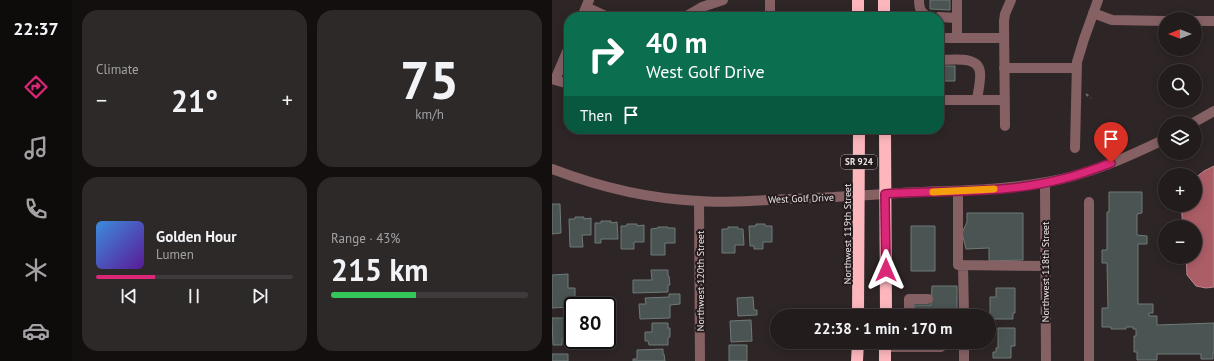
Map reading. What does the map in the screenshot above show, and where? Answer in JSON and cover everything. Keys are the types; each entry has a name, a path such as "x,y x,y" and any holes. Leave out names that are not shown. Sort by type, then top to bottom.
{"highway":[{"path":"858,0 858,12"},
{"path":"884,0 884,12"},
{"name":"Northwest 119th Street","path":"858,309 859,134"},
{"name":"SR 924","path":"885,134 886,309"},
{"path":"857,361 858,349"},
{"path":"885,349 885,361"}],"street":[{"path":"694,12 702,7 723,0"},
{"path":"770,0 770,12"},
{"path":"919,0 922,12"},
{"path":"957,0 957,38"},
{"path":"1004,126 1005,14 1011,0"},
{"path":"1076,148 1076,68 1078,55 1098,0"},
{"path":"587,3 600,12"},
{"path":"1093,13 1112,20 1158,21"},
{"path":"944,17 957,18"},
{"path":"1202,21 1214,21"},
{"path":"944,38 1004,38"},
{"path":"564,57 553,80 564,83"},
{"path":"944,60 969,60 977,65 980,76 977,100"},
{"path":"1004,68 1076,68"},
{"path":"944,100 1004,100"},
{"path":"1202,118 1214,111"},
{"name":"West Golf Drive","path":"552,169 587,182 629,192 676,200 721,202 859,196 1004,188 1045,183 1111,163 1158,142"},
{"name":"Northwest 118th Street","path":"1045,183 1046,361"},
{"path":"958,191 958,265 1045,266"},
{"name":"Northwest 120th Street","path":"700,201 700,361"},
{"path":"1089,202 1089,361"},
{"path":"963,265 964,309"},
{"path":"909,309 909,299 928,299"},
{"path":"964,349 964,361"}],"shaded area":[{"path":"1214,166 1214,287 1206,288 1196,286 1187,275 1186,264 1202,264 1202,220 1182,220 1182,212 1202,212 1202,173"}],"building":[{"path":"930,0 950,0 950,10 930,9"},
{"path":"944,66 955,66 955,81 944,81"},
{"path":"1109,192 1142,192 1142,213 1137,214 1137,235 1147,236 1147,244 1138,244 1138,304 1153,304 1153,313 1149,313 1149,316 1157,316 1157,325 1214,323 1213,359 1201,359 1201,354 1157,354 1157,360 1137,360 1137,352 1134,352 1134,336 1136,336 1136,329 1133,329 1133,327 1126,327 1126,329 1111,329 1111,327 1102,327 1102,308 1108,308 1107,263 1102,263 1102,250 1107,250 1107,212 1109,212"},
{"path":"552,204 560,204 561,233 552,234"},
{"path":"967,213 1023,213 1023,260 989,261 989,248 966,249 962,233 967,222"},
{"path":"575,217 584,217 584,219 591,218 591,235 582,235 583,247 570,247 569,219 575,219"},
{"path":"601,221 611,221 611,223 617,222 618,239 601,239 601,243 595,243 595,223 601,223"},
{"path":"627,224 637,224 637,226 644,225 644,242 634,242 634,249 621,249 621,226 627,226"},
{"path":"756,224 772,226 772,242 763,242 763,249 754,249 754,246 750,246 749,226 756,226"},
{"path":"911,226 935,226 935,271 911,271"},
{"path":"658,227 675,228 675,243 665,243 665,255 651,255 651,229"},
{"path":"728,227 738,227 738,229 743,229 744,245 735,245 735,253 722,253 722,229 728,229"},
{"path":"651,270 668,270 670,285 668,285 668,292 633,293 633,280 652,280"},
{"path":"568,274 568,288 575,288 575,297 564,297 564,307 552,308 552,275"},
{"path":"932,286 957,286 957,309 914,309 914,305 931,305"},
{"path":"996,288 1015,288 1015,313 1013,313 1013,319 996,319 996,309 990,309 990,297 996,297"},
{"path":"669,294 680,294 680,304 670,305 670,318 640,319 639,304 646,304 645,298 669,297"},
{"path":"753,297 754,310 757,310 757,315 738,316 737,298"},
{"path":"552,318 564,318 564,339 562,339 562,345 553,345"},
{"path":"751,320 752,341 731,342 730,321"},
{"path":"652,323 668,323 668,328 670,328 670,337 668,338 668,345 649,345 648,341 645,341 645,332 652,332"},
{"path":"998,328 1015,328 1015,346 1011,346 1011,358 993,358 993,352 996,352 996,348 998,348"},
{"path":"729,345 747,345 747,361 729,361"},
{"path":"663,349 665,361 633,361 633,359 637,359 637,350"},
{"path":"552,354 568,354 568,361 552,361"}],"slow traffic":[{"path":"933,192 994,189"}],"route":[{"path":"886,270 885,194 953,192 1034,185 1062,179 1111,163"}]}
